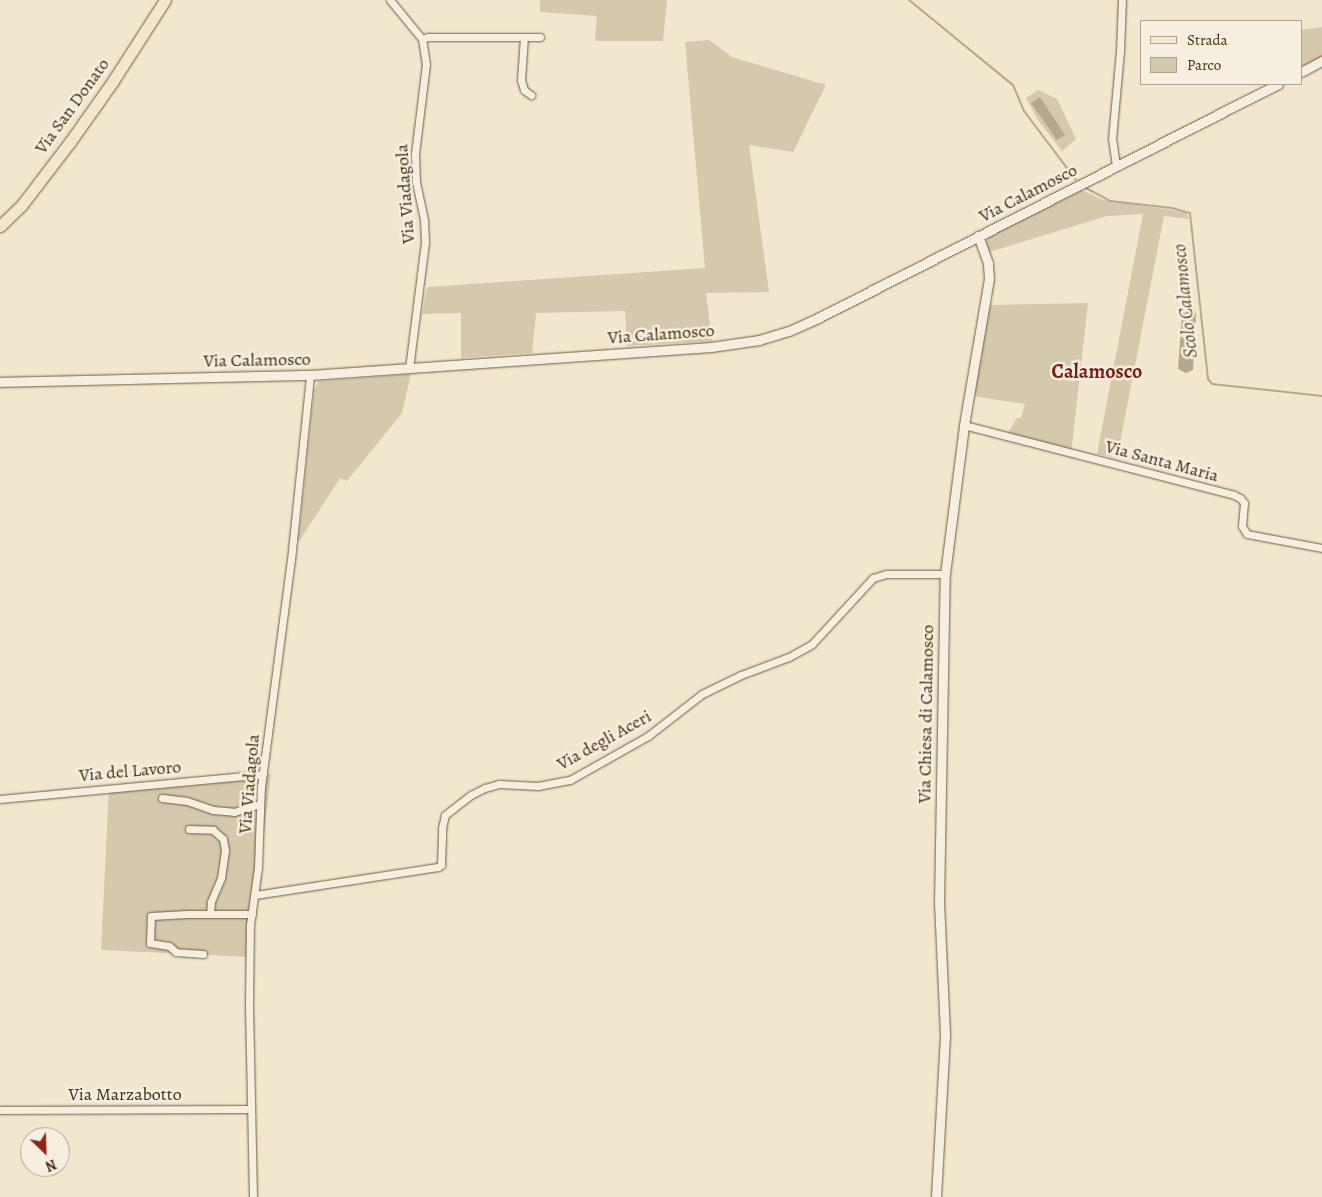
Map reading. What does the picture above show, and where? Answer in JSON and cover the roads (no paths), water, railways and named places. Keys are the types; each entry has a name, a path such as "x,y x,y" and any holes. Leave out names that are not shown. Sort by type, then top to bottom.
{"main road":[{"name":"Via San Donato","path":"0,226 21,206 70,142 113,81 165,0"}],"street":[{"path":"390,0 422,39 428,37 540,38"},
{"path":"1116,166 1112,139 1120,51 1122,0"},
{"path":"524,38 521,80 524,90 531,95"},
{"name":"Via Viadagola","path":"409,369 425,242 416,182 415,154 426,64 422,39"},
{"path":"1302,71 1322,61"},
{"name":"Via Calamosco","path":"0,382 310,375 711,347 767,338 804,325 1276,85"},
{"name":"Via Chiesa di Calamosco","path":"936,1197 945,1034 939,904 944,574 964,425 989,279 988,263 978,236"},
{"name":"Via Viadagola","path":"253,1197 249,1004 252,914 255,895 262,774 291,560 310,375"},
{"name":"Via Santa Maria","path":"964,425 1234,495 1244,503 1242,526 1247,534 1322,548"},
{"name":"Via degli Aceri","path":"255,895 438,867 441,865 442,828 445,815 471,795 499,784 538,786 570,780 648,736 702,694 741,675 789,657 812,644 873,578 886,574 944,574"},
{"name":"Via del Lavoro","path":"0,798 262,774"},
{"path":"162,798 187,802 213,810 234,812 260,804"},
{"path":"189,829 214,830 223,839 225,850 222,878 211,902 210,914"},
{"path":"202,954 176,952 169,946 152,944 149,939 152,916 252,914"},
{"name":"Via Marzabotto","path":"0,1110 251,1109"}],"waterway":[{"name":"Scolo Calamosco","path":"909,0 1013,85 1024,111 1076,180"},
{"name":"Scolo Calamosco","path":"1084,187 1110,201 1172,208 1190,213 1208,379 1212,384 1322,396"}],"district":[{"name":"Calamosco","path":"1097,371"}]}
